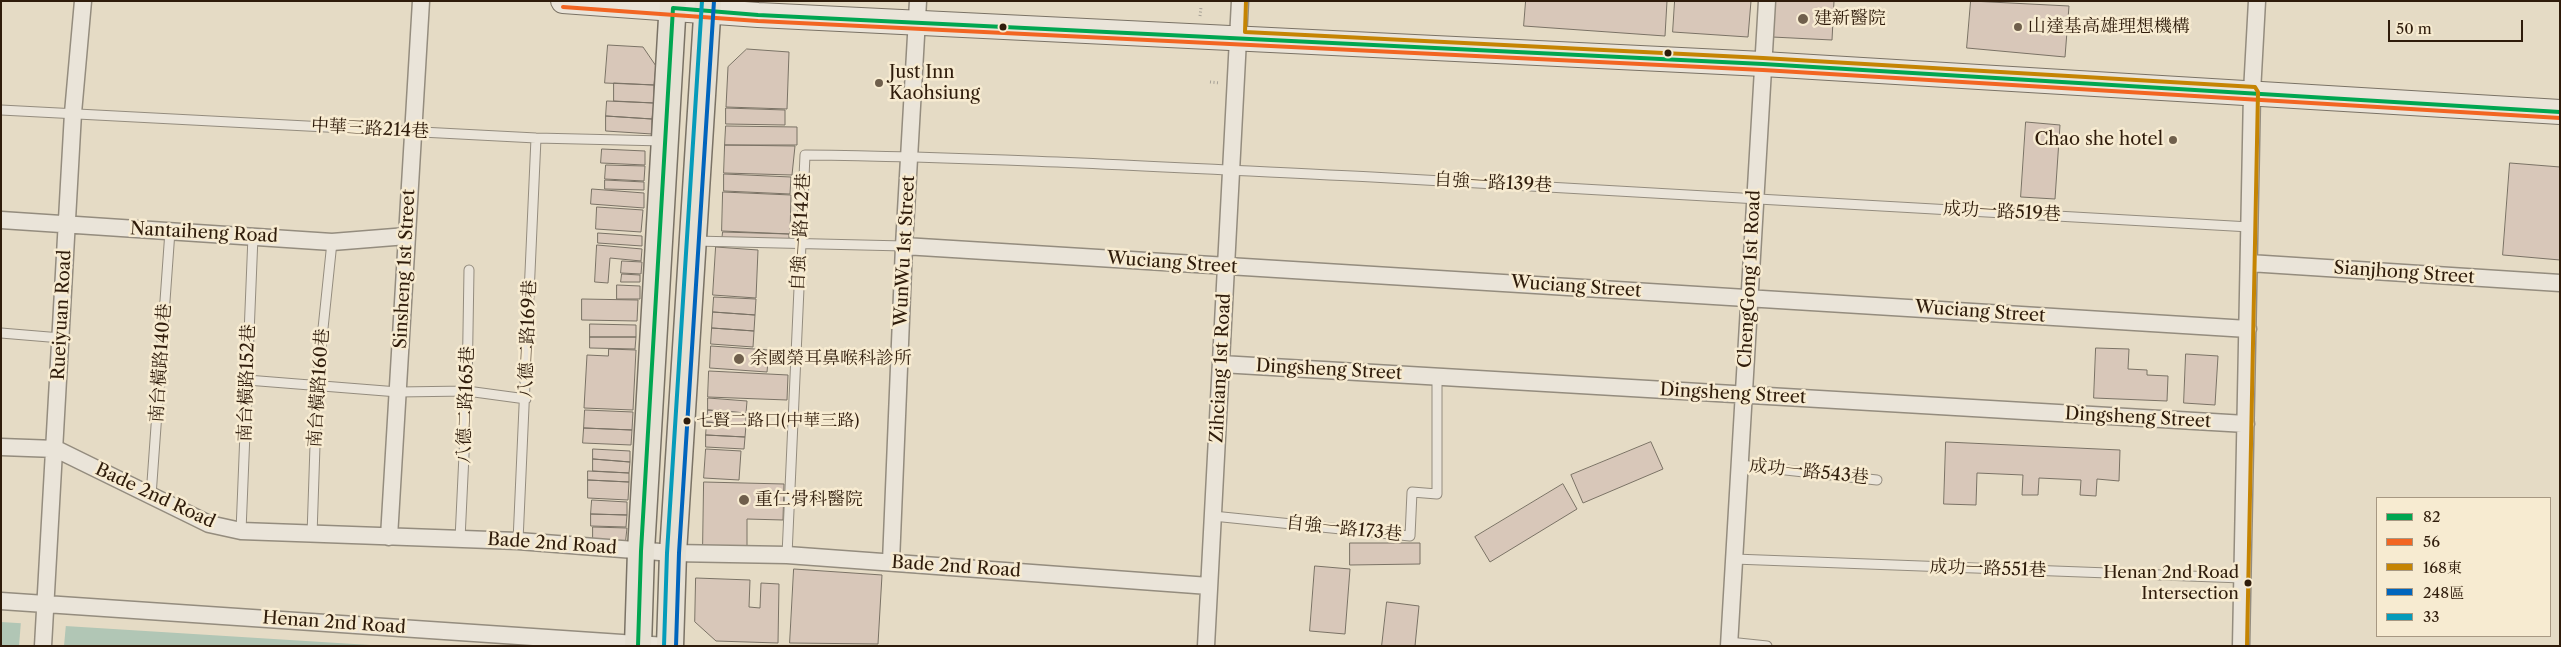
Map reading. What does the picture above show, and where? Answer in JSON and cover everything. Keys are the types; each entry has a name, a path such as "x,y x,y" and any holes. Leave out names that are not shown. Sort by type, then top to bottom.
{"main road":[{"path":"638,644 641,551 673,5"},
{"path":"670,646 673,553 708,6"}],"street":[{"name":"Rueiyuan Road","path":"43,646 56,450 73,112 83,1"},
{"name":"Sinsheng 1st Street","path":"389,537 421,1"},
{"path":"563,1 917,11 1238,38 1763,64 2560,112"},
{"name":"Zihciang 1st Road","path":"1206,646 1240,1"},
{"name":"ChengGong 1st Road","path":"1729,644 1767,1"},
{"path":"2241,646 2252,92 2257,1"},
{"name":"WunWu 1st Street","path":"891,562 904,246 917,11"},
{"name":"Nantaiheng Road","path":"1,220 332,242 407,236"},
{"name":"Wuciang Street","path":"904,246 2248,329"},
{"name":"Sianjhong Street","path":"2249,263 2560,283"},
{"name":"Dingsheng Street","path":"1221,364 2246,424"},
{"name":"Bade 2nd Road","path":"1,446 56,450 209,524 241,531 518,541 673,553 787,555 1209,586"},
{"name":"Henan 2nd Road","path":"1,601 666,646"}],"lane":[{"name":"中華三路214巷","path":"1,110 73,112 536,138 666,141"},
{"name":"八德二路169巷","path":"518,541 526,399 536,138"},
{"name":"自強一路142巷","path":"787,555 805,155 909,156 1231,170"},
{"name":"自強一路139巷","path":"1231,170 1755,197"},
{"name":"成功一路519巷","path":"1755,197 2250,227"},
{"name":"南台橫路140巷","path":"151,496 170,231"},
{"name":"南台橫路152巷","path":"241,531 253,236"},
{"path":"692,241 904,246"},
{"name":"南台橫路160巷","path":"312,535 317,386 332,242"},
{"name":"八德二路165巷","path":"460,539 467,391 469,270"},
{"path":"1,333 61,338"},
{"name":"自強一路173巷","path":"1213,516 1410,536 1412,492 1437,494 1438,376"},
{"path":"247,380 398,392 467,391 526,399"},
{"name":"成功一路543巷","path":"1740,464 1878,480"},
{"name":"成功一路551巷","path":"1734,559 2242,578"},
{"path":"1729,644 1767,646"}],"shaded area":[{"path":"1,622 386,646 1,646"}],"pier":[{"path":"21,621 66,624 64,646 19,646"}],"building":[{"path":"1526,1 1667,1 1665,36 1524,26"},
{"path":"1675,1 1751,1 1748,37 1673,32"},
{"name":"建新醫院","path":"1773,1 1834,1 1832,40 1772,37"},
{"name":"山達基高雄理想機構","path":"1971,1 2069,6 2065,57 1967,48"},
{"path":"608,45 643,47 656,66 654,85 605,83"},
{"path":"747,49 789,52 787,109 726,107 728,67"},
{"path":"614,83 654,85 654,103 614,101"},
{"path":"607,101 654,103 652,119 606,116"},
{"path":"726,108 785,110 785,125 726,124"},
{"path":"606,116 652,119 652,134 606,131"},
{"path":"2026,122 2060,125 2055,199 2021,197"},
{"path":"726,126 797,127 797,145 725,145"},
{"path":"725,145 795,146 792,175 724,173"},
{"path":"602,149 645,151 645,165 601,163"},
{"path":"2510,163 2560,167 2560,260 2503,255"},
{"path":"606,165 645,166 644,181 605,179"},
{"path":"724,174 791,177 790,194 724,191"},
{"path":"605,180 644,182 644,190 605,189"},
{"path":"592,189 644,193 644,208 591,204"},
{"path":"723,192 791,195 790,234 722,231"},
{"path":"597,207 643,210 641,232 596,229"},
{"path":"723,232 789,234 789,243 722,241"},
{"path":"598,233 642,236 642,246 598,243"},
{"path":"597,245 642,249 641,261 610,258 608,283 595,282"},
{"path":"716,247 758,250 756,298 713,295"},
{"path":"622,261 642,262 641,274 621,273"},
{"path":"622,274 640,275 640,282 621,282"},
{"path":"617,285 640,286 640,299 617,299"},
{"path":"714,297 756,299 755,315 713,312"},
{"path":"582,299 638,300 637,321 582,320"},
{"path":"713,312 755,315 754,331 712,328"},
{"path":"590,324 636,325 636,337 590,337"},
{"path":"712,328 754,331 753,347 711,344"},
{"path":"590,337 636,337 635,349 590,348"},
{"name":"余國榮耳鼻喉科診所","path":"711,346 769,350 767,372 710,368"},
{"path":"2096,348 2129,349 2128,369 2147,370 2147,375 2168,376 2167,401 2094,398"},
{"path":"609,349 636,350 633,410 584,408 587,355 608,356"},
{"path":"2186,354 2218,356 2215,405 2184,403"},
{"path":"709,371 788,375 787,400 708,397"},
{"path":"708,398 747,401 746,413 708,410"},
{"path":"585,410 633,412 632,430 584,428"},
{"path":"708,410 746,413 746,425 707,422"},
{"path":"707,422 746,425 745,437 706,435"},
{"path":"584,428 632,430 631,445 583,443"},
{"path":"706,435 745,437 744,449 706,447"},
{"path":"1651,442 1663,469 1583,503 1571,475"},
{"path":"1946,442 2120,450 2119,481 2097,479 2096,496 2080,495 2081,480 2039,478 2038,495 2022,495 2023,475 1977,473 1976,505 1944,504"},
{"path":"593,449 630,451 630,462 593,459"},
{"path":"706,449 741,451 739,480 704,478"},
{"path":"593,459 630,462 629,473 593,471"},
{"path":"588,471 629,473 629,482 588,480"},
{"path":"588,480 629,482 628,500 588,498"},
{"name":"重仁骨科醫院","path":"704,482 784,484 783,520 747,519 747,549 703,547"},
{"path":"1563,484 1577,509 1490,562 1475,537"},
{"path":"592,500 627,502 627,515 591,514"},
{"path":"591,514 627,515 626,527 591,526"},
{"path":"593,527 627,528 625,546 593,544"},
{"path":"1350,543 1420,543 1420,564 1350,565"},
{"path":"1315,566 1350,569 1345,634 1310,631"},
{"path":"794,569 882,575 878,644 790,643"},
{"path":"696,578 750,580 749,607 760,608 761,583 779,584 778,643 716,641 695,622"},
{"path":"1387,602 1419,606 1415,646 1382,646"}],"transit line":[{"name":"33","path":"664,646 667,553 702,1"},
{"name":"248區","path":"676,646 679,553 714,1"},
{"name":"168東","path":"1246,1 1245,32 1763,58 2255,87 2258,92 2247,646"},
{"name":"56","path":"563,7 758,21 1763,70 2560,118"},
{"name":"82","path":"638,646 641,551 673,8 758,15 1763,64 2560,112"}],"place":[{"name":"建新醫院","path":"1803,19"},
{"name":"山達基高雄理想機構","path":"2018,27"},
{"name":"Just Inn Kaohsiung","path":"879,83"},
{"name":"Chao she hotel","path":"2173,140"},
{"name":"余國榮耳鼻喉科診所","path":"739,359"},
{"name":"七賢二路口(中華三路)","path":"687,421"},
{"name":"重仁骨科醫院","path":"744,500"},
{"name":"Henan 2nd Road Intersection","path":"2248,583"}]}
